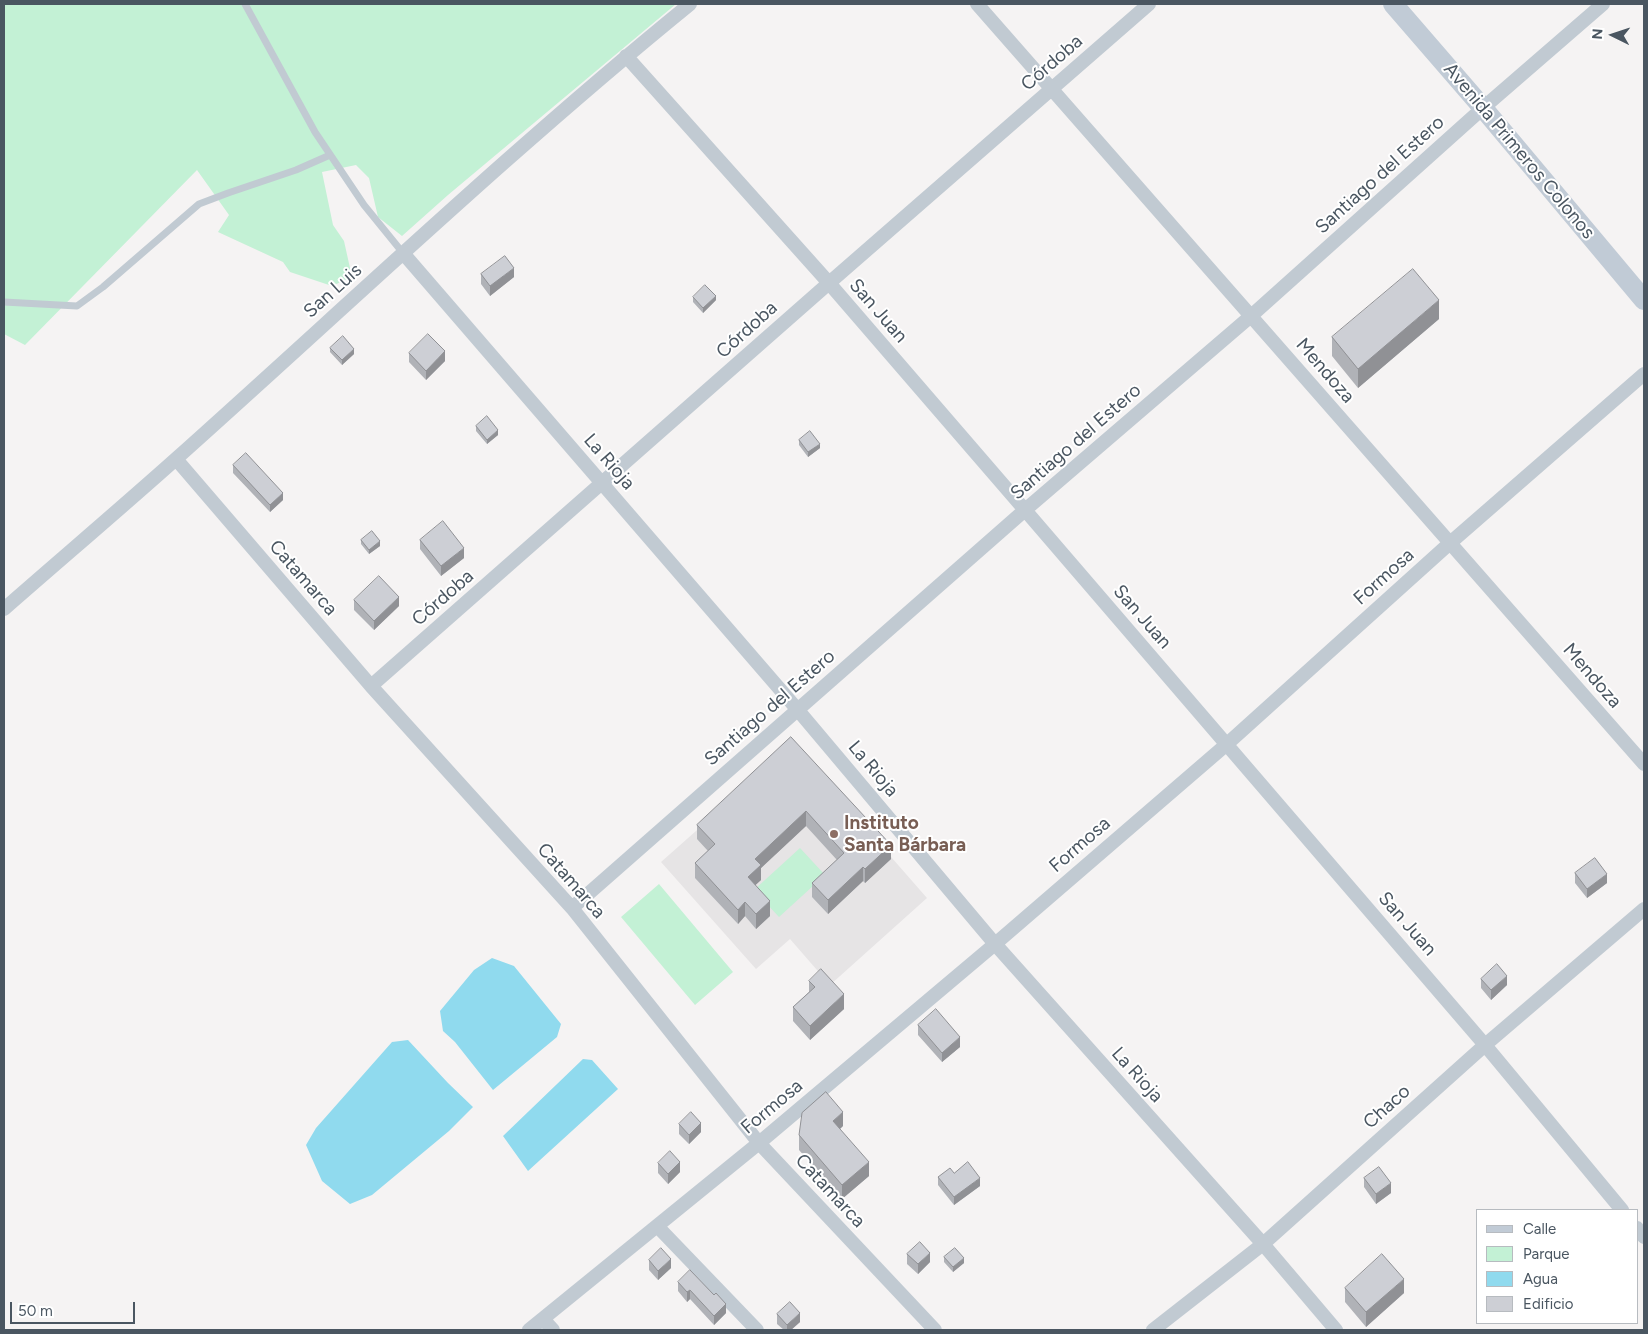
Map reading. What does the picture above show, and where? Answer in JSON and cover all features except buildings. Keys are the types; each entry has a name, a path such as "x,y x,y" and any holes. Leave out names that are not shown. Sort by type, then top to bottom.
{"street":[{"name":"San Luis","path":"4,610 176,459 403,253 626,56 690,4"},
{"name":"Mendoza","path":"978,4 1644,764"},
{"name":"Córdoba","path":"371,686 829,282 1149,4"},
{"name":"Avenida Primeros Colonos","path":"1393,4 1644,300"},
{"name":"Santiago del Estero","path":"572,908 1025,510 1252,316 1483,108 1603,4"},
{"name":"San Juan","path":"626,56 829,282 1485,1045 1621,1209"},
{"name":"La Rioja","path":"403,253 797,709 995,944 1263,1244 1336,1330"},
{"name":"Formosa","path":"529,1330 759,1143 995,944 1227,744 1450,543 1644,374"},
{"name":"Catamarca","path":"176,459 371,686 572,908 759,1143 935,1330"},
{"name":"Chaco","path":"1154,1330 1263,1244 1485,1045 1644,909"},
{"path":"657,1226 756,1330"},
{"path":"543,1319 553,1330"}],"lane":[{"path":"245,4 314,132 364,205 403,253"},
{"path":"4,302 77,306 103,287 199,204 296,170 330,155"}],"shaded area":[{"path":"793,745 927,898 830,985 790,939 756,969 661,862"}],"green space":[{"path":"4,4 676,4 448,195 402,236 378,217 369,178 356,165 322,172 333,225 344,241 352,277 332,286 290,272 283,262 218,232 229,215 197,170 25,345 4,334"},
{"path":"800,848 825,875 779,917 754,890"},
{"path":"659,884 733,972 695,1005 621,917"}],"water":[{"path":"492,958 514,966 561,1024 557,1037 493,1090 455,1042 443,1031 440,1011 474,970"},
{"path":"408,1040 473,1107 449,1131 372,1195 350,1204 322,1181 306,1145 316,1128 392,1042"},
{"path":"583,1059 592,1060 618,1089 528,1171 503,1136"}],"place":[{"name":"Instituto Santa Bárbara","path":"834,834"}]}
